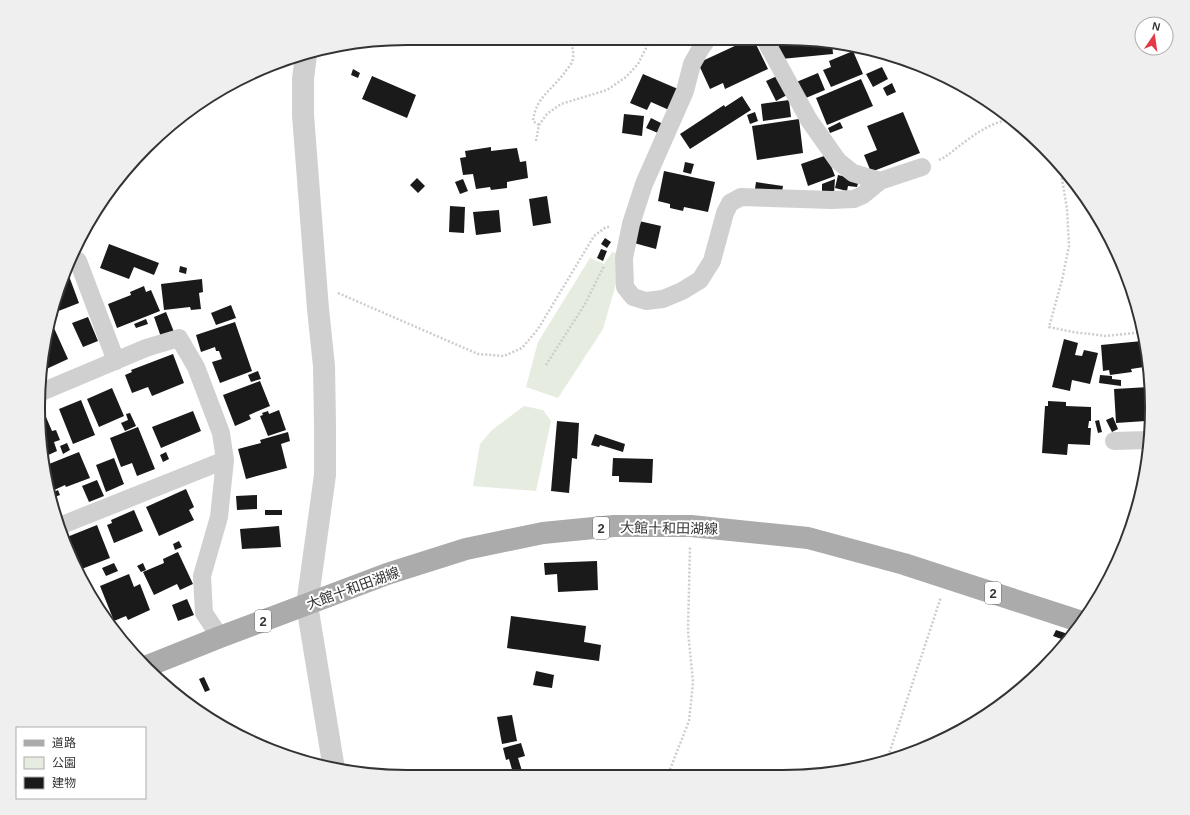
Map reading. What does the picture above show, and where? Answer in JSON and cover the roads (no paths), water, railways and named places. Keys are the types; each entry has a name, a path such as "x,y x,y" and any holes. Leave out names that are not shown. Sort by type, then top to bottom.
{"main road":[{"name":"大館十和田湖線","path":"151,664 387,574 473,547 543,533 614,526 691,526 808,538 904,564 1076,620"}],"street":[{"path":"702,45 692,64 685,91 644,184 631,224 624,258 625,287 633,297 646,301 662,299 682,291 700,280 712,261 725,213 730,203 741,197 832,200 854,199 863,195 880,181 922,167"},
{"path":"768,45 809,120 838,161 853,173 880,181"},
{"path":"305,60 303,79 303,115 324,366 325,475 307,605 333,762"},
{"path":"78,261 116,361"},
{"path":"46,391 146,348 179,338 196,367 221,433 225,460 219,518 202,576 204,613 220,637"},
{"path":"1114,441 1143,440"},
{"path":"64,524 225,460"}]}
